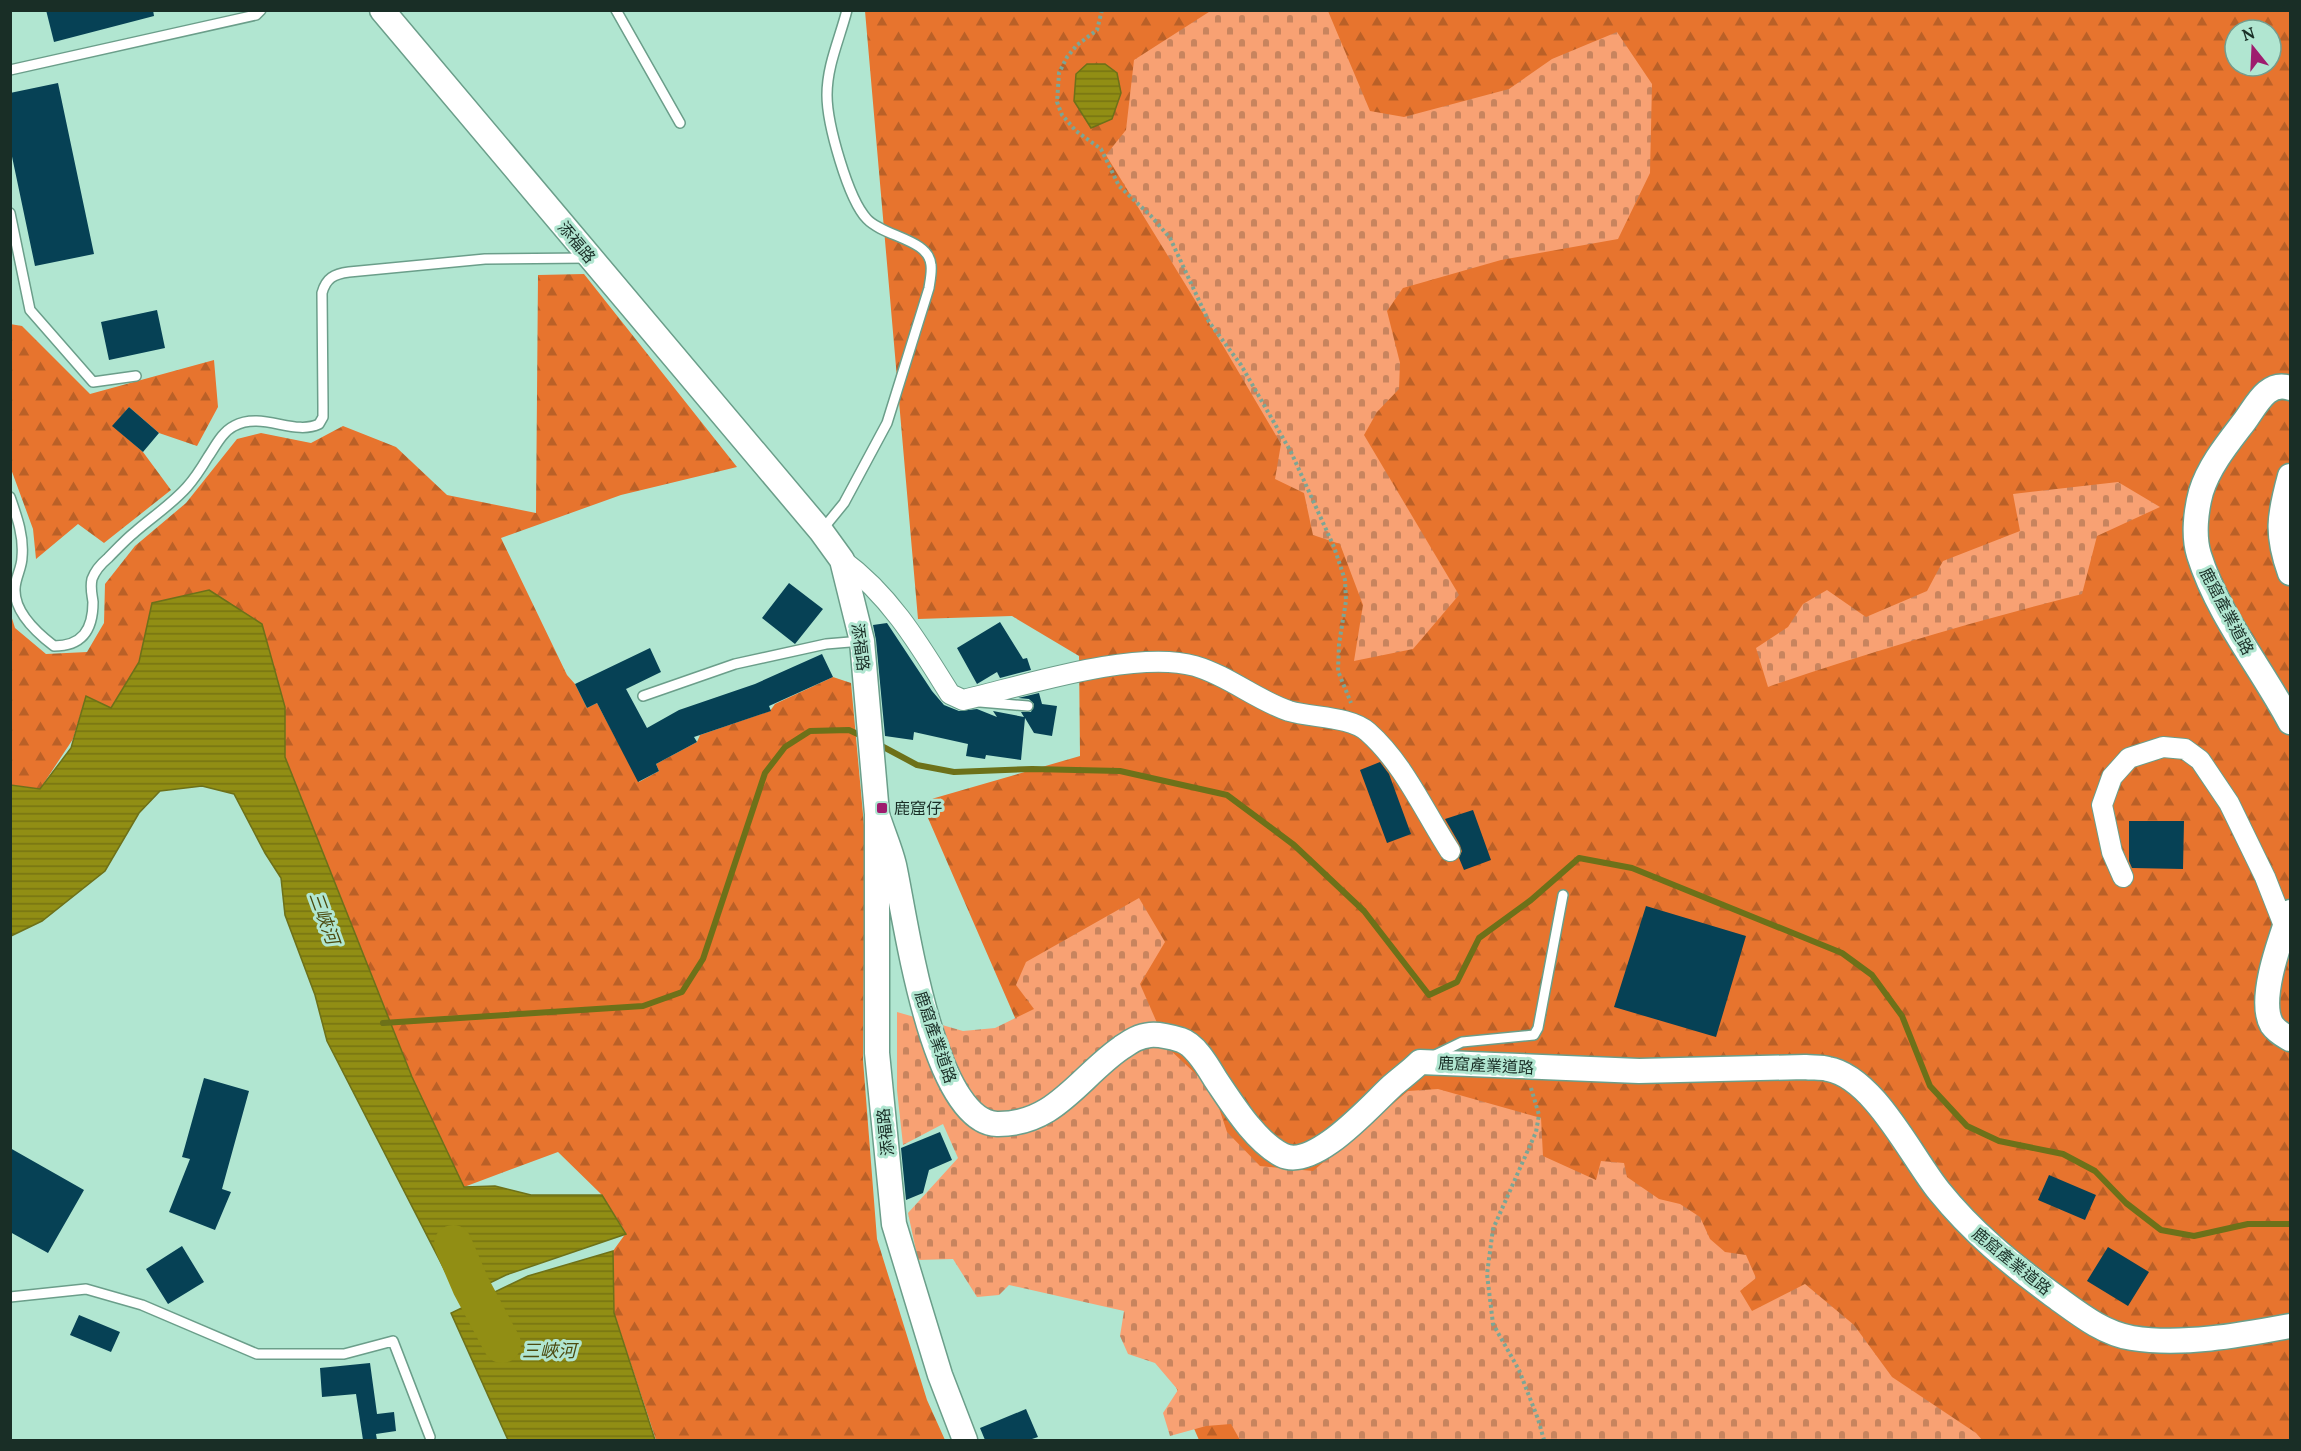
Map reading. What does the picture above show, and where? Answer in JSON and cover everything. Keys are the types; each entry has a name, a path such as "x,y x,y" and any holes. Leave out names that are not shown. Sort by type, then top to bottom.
{"street":[{"name":"添福路","path":"382,10 821,531 842,560 862,641 877,814 877,1053 894,1224 940,1376 965,1440"},
{"name":"鹿窟產業道路","path":"2290,388 2283,385 2269,389 2220,455 2202,491 2196,519 2198,553 2214,593 2290,722"},
{"path":"2290,476 2284,497 2279,533 2290,573"},
{"path":"842,560 864,576 886,599 950,694 963,700 1131,663 1158,662 1193,666 1222,676 1259,698 1287,710 1339,720 1365,729 1381,744 1405,776 1450,851"},
{"path":"2122,877 2112,852 2102,806 2112,777 2129,758 2163,747 2185,749 2200,760 2229,803 2288,920 2268,993 2267,1010 2279,1033 2290,1039"},
{"name":"鹿窟產業道路","path":"877,814 893,864 904,926 926,1016 946,1073 959,1099 976,1116 993,1124 1021,1121 1046,1111 1078,1088 1107,1058 1134,1039 1150,1035 1186,1042 1204,1062 1242,1118 1268,1145 1283,1156 1296,1157 1324,1147 1420,1062 1639,1071 1805,1067 1830,1069 1850,1078 1874,1100 1905,1140 1938,1190 1971,1228 2005,1259 2084,1317 2109,1332 2132,1338 2157,1340 2233,1336 2290,1326"}],"lane":[{"path":"10,70 256,15 261,10"},
{"path":"616,10 680,123"},
{"path":"821,531 844,503 887,423 929,288 932,267 924,249 884,231 868,220 858,207 847,180 832,129 827,94 833,54 847,10"},
{"path":"10,213 30,310 93,382 136,376"},
{"path":"10,497 22,534 22,559 15,588 22,612 54,646 65,646 79,641 86,633 90,618 93,603 90,587 93,576 133,533 167,507 188,486 224,433 234,426 260,420 305,427 319,424 323,417 322,293 324,284 330,277 349,272 485,259 590,258"},
{"path":"643,696 735,664 803,648 862,641"},
{"path":"963,700 1028,706"},
{"path":"1420,1062 1462,1042 1534,1035 1538,1028 1563,895"},
{"path":"10,1297 86,1289 142,1305 256,1354 344,1354 393,1341 430,1437"}],"path":[{"path":"1102,10 1097,30 1077,45 1067,57 1059,73 1057,102 1062,115 1076,131 1101,148 1119,186 1151,216 1170,238 1209,322 1241,365 1291,452 1334,548 1345,580 1346,601 1339,644 1338,671 1365,729"},
{"path":"1523,1068 1539,1115 1536,1132 1493,1229 1487,1274 1493,1324 1519,1370 1544,1440"}],"green space":[{"path":"1212,10 1328,11 1370,111 1404,117 1509,89 1552,59 1617,32 1652,84 1650,173 1618,239 1501,260 1403,288 1387,311 1400,363 1399,389 1377,412 1364,435 1459,595 1413,649 1354,661 1363,605 1340,544 1313,535 1304,493 1275,479 1281,444 1106,155 1126,130 1134,60"},
{"path":"865,11 2290,11 2290,1440 1199,1440 921,802 1080,756 1079,656 1012,616 918,619"},
{"path":"584,274 737,467 621,495 501,538 567,675 575,684 587,708 597,703 639,782 659,771 656,764 697,742 700,735 770,711 775,704 833,677 851,683 865,836 863,1060 877,1239 927,1400 945,1440 656,1440 614,1313 613,1251 626,1233 602,1195 558,1152 464,1187 412,1077 285,757 285,707 152,603 139,662 111,708 86,696 73,739 40,789 11,785 10,612 15,628 46,654 87,652 104,623 105,584 135,546 186,503 237,439 261,433 311,443 343,426 396,447 447,495 536,513 538,275"},
{"path":"10,324 22,326 90,394 214,360 218,407 197,446 159,433 129,407 113,426 143,452 171,490 104,543 78,524 36,559 33,529 11,469"},
{"path":"2118,482 2160,507 2097,536 2082,594 1924,637 1768,687 1756,648 1788,627 1803,604 1827,590 1866,617 1927,591 1943,561 2020,531 2013,494"},
{"path":"1139,898 1165,942 1140,984 1168,1048 1213,1090 1227,1132 1260,1166 1313,1171 1408,1091 1438,1089 1541,1118 1543,1156 1596,1180 1601,1161 1624,1163 1627,1177 1659,1199 1680,1204 1700,1217 1710,1239 1725,1252 1746,1255 1756,1278 1740,1291 1752,1311 1805,1284 1854,1325 1892,1377 1976,1433 1982,1440 1240,1440 1231,1424 1206,1426 1170,1436 1163,1413 1178,1390 1155,1363 1128,1354 1120,1336 1124,1311 1009,1285 999,1295 977,1297 953,1259 918,1260 908,1213 958,1158 943,1124 903,1145 897,1090 897,1012 963,1031 995,1028 1034,1009 1016,985 1026,962"}],"water":[{"path":"1087,64 1105,64 1117,73 1121,93 1112,119 1091,128 1074,101 1076,74"},
{"path":"209,590 262,624 285,707 285,757 412,1077 464,1187 495,1186 531,1195 602,1195 626,1234 506,1275 459,1298 327,1041 315,995 285,915 281,878 234,794 202,786 160,791 139,813 105,871 42,921 11,936 11,785 40,789 71,748 86,696 111,708 139,662 152,603"},
{"name":"三峽河","path":"613,1251 614,1313 655,1440 508,1440 451,1313 528,1276"}],"building":[{"path":"46,10 153,10 154,16 54,42"},
{"path":"58,83 94,254 35,266 10,147 10,93"},
{"path":"157,310 165,348 109,360 101,322"},
{"path":"129,407 159,433 143,452 112,426"},
{"path":"789,583 823,609 795,644 762,618"},
{"path":"1000,622 1023,659 1027,658 1031,670 1000,678 997,672 977,684 957,648"},
{"path":"887,623 932,691 944,705 959,711 977,709 997,717 993,711 1024,717 1021,712 1031,712 1034,704 1029,699 1018,698 1039,693 1042,704 1057,706 1052,736 1034,733 1025,718 1021,760 986,755 985,759 966,756 968,744 914,732 913,740 885,736 873,625"},
{"path":"650,648 661,672 626,689 647,728 679,710 755,684 822,654 833,677 769,706 771,711 694,737 697,742 656,764 659,771 638,782 597,703 587,708 575,684"},
{"path":"1380,762 1389,774 1411,834 1387,843 1360,770"},
{"path":"1473,810 1491,860 1464,870 1459,858 1462,851 1460,845 1445,819"},
{"path":"2129,821 2184,821 2183,869 2132,868 2129,861"},
{"path":"1646,906 1746,936 1716,1037 1614,1007"},
{"path":"204,1078 249,1091 222,1189 231,1192 215,1230 169,1212 190,1159 182,1157"},
{"path":"940,1132 952,1160 929,1170 923,1193 906,1200 901,1148"},
{"path":"10,1148 84,1190 48,1253 10,1232"},
{"path":"2049,1175 2096,1195 2085,1220 2038,1200"},
{"path":"182,1246 204,1282 168,1304 146,1269"},
{"path":"2108,1247 2149,1272 2128,1306 2087,1281"},
{"path":"79,1315 120,1332 111,1352 70,1335"},
{"path":"370,1363 377,1414 394,1412 396,1431 376,1434 377,1440 363,1440 356,1394 322,1397 320,1368"},
{"path":"1026,1409 1038,1437 1029,1440 985,1440 980,1428"}],"waterway":[{"path":"383,1023 643,1006 682,992 703,959 765,773 785,747 810,731 849,730 864,737"},
{"path":"876,743 917,765 954,772 1032,769 1120,771 1227,795 1294,845 1364,911 1429,995 1457,982 1479,938 1531,900 1579,858 1632,868 1842,953 1872,975 1902,1016 1930,1086 1967,1126 1999,1141 2063,1154 2095,1171 2126,1203 2161,1230 2194,1236 2248,1224 2290,1224"},
{"name":"三峽河","path":"453,1244 471,1286 502,1344"}],"place":[{"name":"鹿窟仔","path":"882,808"}]}
